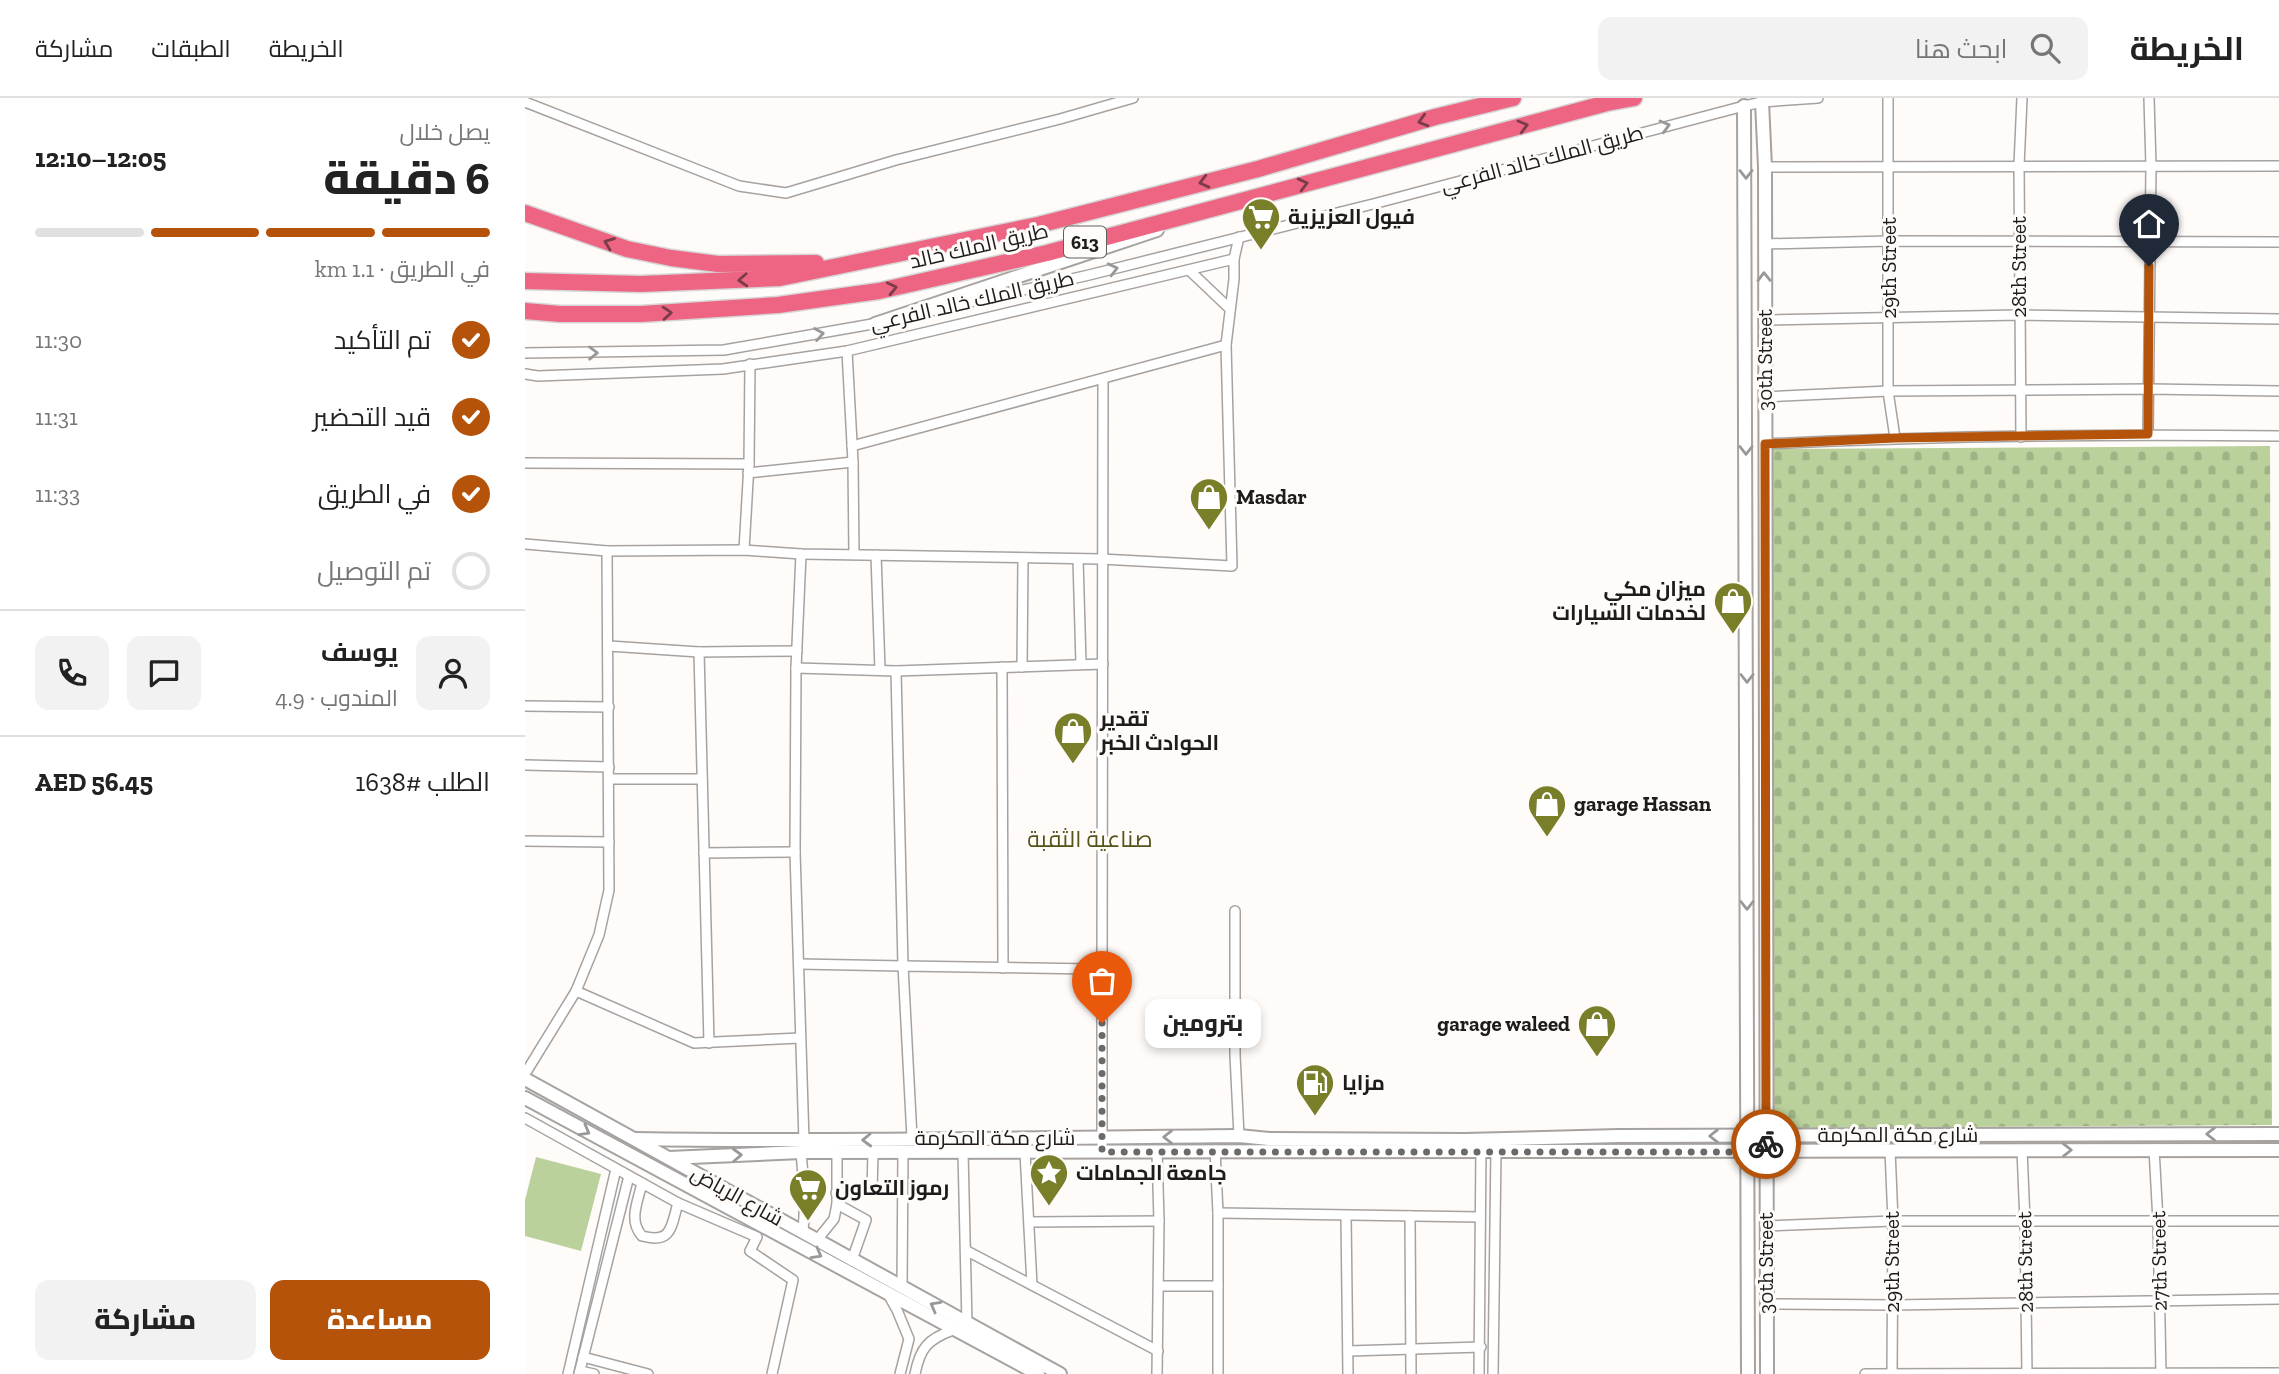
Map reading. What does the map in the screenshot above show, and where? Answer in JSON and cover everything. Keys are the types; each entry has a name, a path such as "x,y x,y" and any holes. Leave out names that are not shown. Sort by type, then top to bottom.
{"highway":[{"name":"طريق الملك خالد","path":"525,281 641,284 780,278 1038,225 1258,169 1435,117 1513,98"},
{"name":"طريق الملك خالد","path":"525,311 641,314 778,305 879,291 1047,253 1634,98"},
{"path":"525,206 583,233"},
{"path":"525,213 627,249 718,264 778,265 871,260"}],"main road":[{"name":"30th Street","path":"1762,102 1765,167 1767,1374"},
{"name":"30th Street","path":"1744,106 1748,1374"},
{"path":"875,324 1257,196"},
{"name":"شارع الرياض","path":"525,1079 700,1175 750,1211 803,1232 1060,1374"},
{"name":"شارع الرياض","path":"525,1098 750,1211 953,1330 1038,1374"},
{"name":"شارع مكة المكرمة","path":"635,1139 803,1147 837,1152 1157,1152 1748,1136 2279,1134"},
{"name":"شارع مكة المكرمة","path":"669,1158 912,1138 1239,1136 1482,1145 1496,1151 2279,1150"},
{"path":"959,1152 956,1146 969,1139"},
{"path":"700,1175 698,1166 702,1156"}],"street":[{"path":"525,103 739,186 786,193 896,160 1133,98"},
{"name":"طريق الملك خالد الفرعي","path":"525,353 724,350 875,324 1089,275 1377,203 1744,106 1818,98"},
{"name":"29th Street","path":"1888,98 1888,391 1895,438"},
{"name":"28th Street","path":"2021,437 2018,241 2022,98"},
{"path":"2148,434 2151,166 2149,98"},
{"path":"1765,167 2279,166"},
{"path":"525,544 607,551 744,550 801,554 1101,559 1232,566 1226,345 1234,259 1239,237"},
{"path":"1764,244 1889,241 2279,242"},
{"path":"525,374 538,376 723,369 847,351 1234,259"},
{"path":"1189,270 1230,309"},
{"path":"1765,320 2019,315 2279,318"},
{"path":"852,446 1226,345"},
{"path":"847,351 853,462 854,555"},
{"path":"744,550 750,364"},
{"path":"1102,1152 1103,380"},
{"path":"1765,397 1888,391 2279,391"},
{"path":"1765,444 1895,438 2148,434 2279,436"},
{"path":"525,463 779,471 853,462"},
{"path":"525,1074 576,990 599,935 609,890 607,551"},
{"path":"801,554 796,668 795,852 805,1199 803,1232"},
{"path":"876,555 880,670"},
{"path":"1022,667 1023,558"},
{"path":"1078,559 1081,664"},
{"path":"609,646 699,652 797,651"},
{"path":"699,652 709,1043"},
{"path":"796,668 896,671 1103,664"},
{"path":"1002,667 1003,968"},
{"path":"896,671 903,966 912,1138"},
{"path":"525,706 609,707"},
{"path":"525,765 609,767"},
{"path":"609,779 702,779"},
{"path":"525,842 609,842"},
{"path":"704,853 795,852"},
{"path":"1235,911 1235,1055 1239,1136"},
{"path":"799,964 1102,971"},
{"path":"576,990 694,1043 800,1038"},
{"path":"525,1118 678,1203 757,1237 750,1251 793,1280 772,1374"},
{"path":"1479,1374 1482,1145"},
{"name":"27th Street","path":"2154,1149 2161,1373"},
{"path":"1215,1150 1218,1374"},
{"name":"29th Street","path":"1890,1150 1893,1221 1892,1374"},
{"name":"28th Street","path":"2022,1150 2027,1374"},
{"path":"1493,1374 1496,1151"},
{"path":"817,1240 834,1219 837,1204 837,1152"},
{"path":"836,1193 872,1191 873,1152"},
{"path":"902,1287 903,1152"},
{"path":"959,1152 967,1251 967,1324"},
{"path":"1025,1152 1032,1285"},
{"path":"1157,1152 1157,1374"},
{"path":"568,1374 616,1169"},
{"path":"594,1374 580,1372 629,1176"},
{"path":"642,1184 633,1219 635,1228 642,1236 662,1238 668,1234 678,1203"},
{"path":"837,1204 866,1220 852,1261"},
{"path":"1217,1213 1480,1217"},
{"path":"1346,1216 1348,1374"},
{"path":"1410,1216 1411,1374"},
{"path":"1030,1222 1159,1221"},
{"path":"1766,1226 1893,1221 2279,1221"},
{"path":"967,1251 1158,1351"},
{"path":"1159,1286 1218,1286"},
{"path":"887,1292 909,1339 900,1374"},
{"path":"1767,1304 1893,1305 2279,1298"},
{"path":"915,1374 921,1350 940,1335 953,1330"},
{"path":"907,1345 921,1350"},
{"path":"1348,1351 1481,1347"},
{"path":"583,1357 648,1374"},
{"path":"1865,1374 2279,1373"}],"green space":[{"path":"2270,446 2272,1125 1773,1128 1771,449"},
{"path":"536,1157 601,1174 581,1251 525,1236 525,1200"}],"way so far":[{"path":"1102,1023 1102,1152 1766,1152 1766,1144"}],"place":[{"name":"فيول العزيزية","path":"1261,251"},
{"name":"Masdar","path":"1209,531"},
{"name":"ميزان مكي لخدمات السيارات","path":"1733,635"},
{"name":"تقدير الحوادث الخبر","path":"1073,765"},
{"name":"garage Hassan","path":"1547,838"},
{"name":"بترومين","path":"1102,1023"},
{"name":"garage waleed","path":"1597,1058"},
{"name":"مزايا","path":"1315,1117"},
{"name":"جامعة الجمامات","path":"1049,1207"},
{"name":"رموز التعاون","path":"808,1222"}],"district":[{"name":"صناعية الثقبة","path":"1090,839"}],"route":[{"path":"1766,1144 1765,444 1895,438 2148,434 2149,266"}]}
